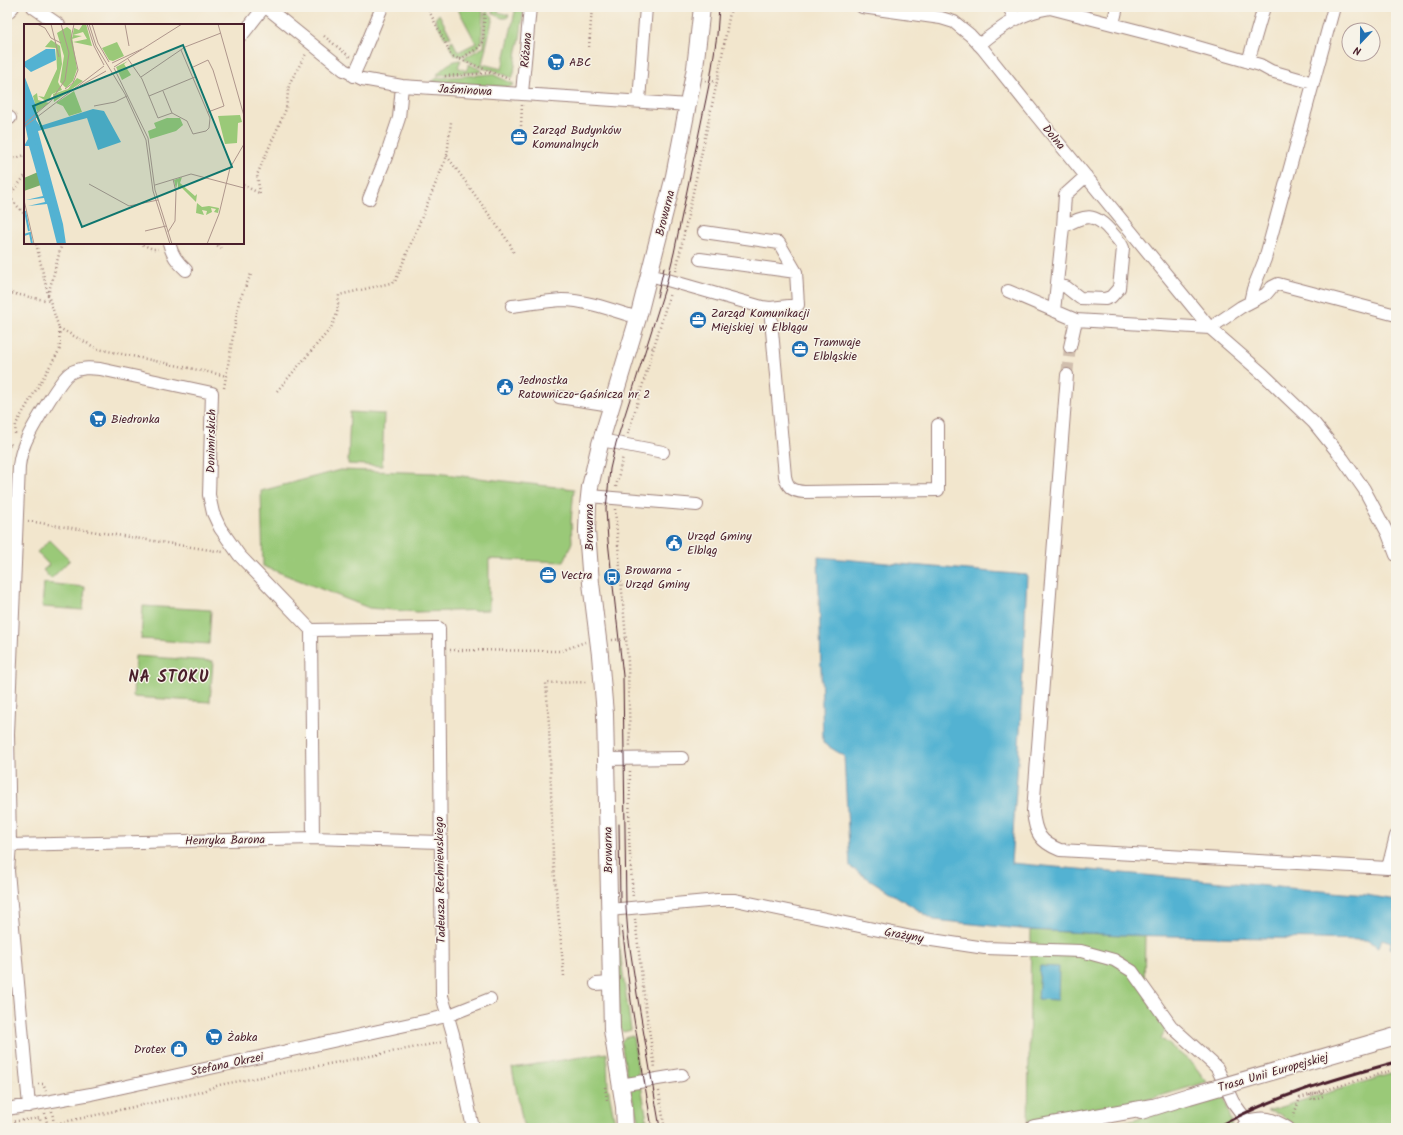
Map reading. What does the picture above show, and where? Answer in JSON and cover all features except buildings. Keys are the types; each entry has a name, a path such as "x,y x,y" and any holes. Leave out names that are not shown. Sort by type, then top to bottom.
{"main road":[{"name":"Browarna","path":"625,1128 624,1107 603,984 609,910 605,714 603,681 588,550 587,531 589,496 601,440 650,275 674,176 689,106 702,7"},
{"name":"Trasa Unii Europejskiej","path":"1085,1128 1113,1121 1151,1107 1396,1036"},
{"name":"Browarna","path":"624,1107 637,1128"},
{"name":"Trasa Unii Europejskiej","path":"1034,1128 1151,1107"}],"street":[{"path":"7,13 13,7"},
{"path":"33,7 58,24"},
{"path":"244,33 265,7"},
{"name":"Jaśminowa","path":"265,7 352,76 371,82 522,97 639,101 689,106"},
{"path":"352,76 382,7"},
{"name":"Różana","path":"522,97 530,7"},
{"path":"639,101 646,7"},
{"name":"Dolna","path":"862,7 940,18 954,22 970,35 1210,328 1263,374 1314,423 1343,459 1364,489 1388,534 1396,555"},
{"path":"1009,7 1015,19"},
{"path":"1113,24 1117,7"},
{"path":"1248,62 1264,7"},
{"path":"1250,302 1253,289 1265,259 1334,7"},
{"path":"979,45 1015,19 1034,9 1050,8 1260,65 1271,71 1313,83"},
{"path":"369,199 386,157 399,118 402,86"},
{"path":"1054,311 1065,195 1086,176"},
{"path":"1057,285 1066,287 1080,298 1105,299 1116,293 1120,282 1123,248 1106,226 1091,216 1075,220 1063,227"},
{"path":"650,275 762,308 798,305 796,272 779,243 704,232"},
{"path":"170,246 175,259 186,270"},
{"path":"700,259 796,272"},
{"path":"1259,274 1264,277 1272,287"},
{"path":"1008,291 1076,320 1210,328 1250,302 1266,294 1272,287 1278,284 1396,315"},
{"path":"512,306 562,300 573,301 638,318"},
{"path":"770,308 785,476 789,487 793,490 804,492 938,490 938,425"},
{"path":"1070,347 1076,320"},
{"name":"Donimirskich","path":"12,519 19,466 26,441 60,383 70,373 81,369 100,369 212,393 209,495 213,513 220,528 239,555 311,630"},
{"path":"1068,375 1033,811 1034,824 1039,836 1049,846 1060,850 1388,868 1396,836"},
{"path":"559,397 611,405"},
{"path":"601,440 662,452"},
{"path":"589,496 697,505"},
{"path":"12,519 8,734 10,845 8,871 10,930 29,1106"},
{"name":"Tadeusza Rechniewskiego","path":"311,630 439,628 442,996 454,1040 473,1128"},
{"path":"311,630 313,838"},
{"path":"606,759 682,758"},
{"name":"Henryka Barona","path":"10,845 313,838 440,842"},
{"name":"Grażyny","path":"609,910 718,900 735,900 912,937 985,948 1081,951 1114,960 1132,971 1171,1026 1217,1068 1244,1125"},
{"name":"Stefana Okrzei","path":"7,1109 29,1106 245,1061 447,1016 490,999"},
{"path":"620,1085 682,1075"},
{"path":"1244,1125 1264,1117 1290,1124"}],"path":[{"path":"427,7 452,56 514,82"},
{"path":"460,59 478,48 483,42 485,7"},
{"path":"589,47 592,7"},
{"path":"664,1124 645,1004 633,907 629,838 630,759 628,662 614,498 625,444 673,282 717,82 731,7"},
{"path":"322,35 358,63"},
{"path":"244,185 260,193 257,174 286,109 289,84 308,50"},
{"path":"445,76 490,72"},
{"path":"521,126 522,97"},
{"path":"277,391 331,328 337,314 340,295 395,282 446,156 451,122"},
{"path":"7,161 24,155"},
{"path":"446,156 510,244 514,254"},
{"path":"24,177 8,195 24,214"},
{"path":"36,244 48,295 59,328 98,348 227,376"},
{"path":"48,295 62,244"},
{"path":"141,244 153,249 170,246"},
{"path":"215,244 221,248"},
{"path":"224,388 239,301 252,272"},
{"path":"7,288 10,293 50,302"},
{"path":"12,519 239,555"},
{"path":"439,650 561,651 588,642"},
{"path":"564,976 553,856 549,724 546,683 603,681"},
{"path":"7,1122 40,1118 41,1127 197,1093 219,1085 454,1040"},
{"path":"1290,1124 1300,1098 1321,1090 1323,1096 1313,1100 1310,1096 1341,1085 1396,1069"}],"green space":[{"path":"457,7 483,7 482,41 478,47 461,56 454,55 449,45 452,40 458,52 476,43"},
{"path":"494,7 499,7 498,12 509,15 507,18 502,18 492,13"},
{"path":"516,7 524,7 520,39 512,78 493,70 485,69 463,58 484,47 485,13 487,11 493,17 482,64 502,69"},
{"path":"439,14 451,37 445,38 435,19"},
{"path":"461,60 458,67 466,71 469,64 481,70 480,72 437,75 447,65"},
{"path":"492,74 514,84 510,87 430,82 438,78"},
{"path":"350,412 384,414 382,466 348,464"},
{"path":"340,470 435,473 574,489 571,521 572,542 564,562 489,559 489,610 417,612 369,608 263,566 261,491"},
{"path":"50,540 70,560 51,579 43,570 49,565 37,552"},
{"path":"44,583 85,587 83,610 42,607"},
{"path":"143,606 211,610 209,644 141,639"},
{"path":"135,656 213,661 210,702 133,697"},
{"path":"617,925 631,1030 623,1032 620,1029 617,974"},
{"path":"1031,930 1145,936 1144,986 1166,1029 1161,1038 1193,1064 1207,1082 1129,1105 1028,1125"},
{"path":"633,1036 639,1077 632,1078 627,1076 621,1042 624,1038"},
{"path":"607,1053 608,1087 616,1128 524,1128 512,1068"},
{"path":"1394,1073 1395,1125 1378,1125 1377,1128 1300,1128 1279,1114 1267,1111"},
{"path":"641,1085 647,1120 640,1122 630,1090 632,1086"},
{"path":"1224,1095 1232,1123 1231,1128 1101,1128"}],"water":[{"path":"818,557 1027,575 1020,731 1011,863 1366,895 1396,900 1396,950 1390,948 1391,942 1382,939 1379,947 1366,940 1121,935 1031,930 934,920 850,867 844,756 823,743"},
{"path":"1040,966 1059,967 1058,1000 1038,999"},
{"path":"1394,1073 1396,1073 1396,1128 1377,1128 1377,1125 1395,1125"}],"tunnel":[{"path":"1067,375 1070,347"}],"tram line":[{"path":"660,1128 628,935 626,908 623,676 608,541 606,509 610,469 616,443 666,285 674,253 710,80 717,35 719,7"},
{"path":"657,297 664,268"},
{"path":"619,824 620,902"},
{"path":"622,926 631,1001 652,1128"}],"railway":[{"path":"1215,1128 1281,1098 1327,1082 1396,1062"}],"place":[{"name":"ABC","path":"556,62"},
{"name":"Zarząd Budynków Komunalnych","path":"519,137"},
{"name":"Zarząd Komunikacji Miejskiej w Elblągu","path":"698,320"},
{"name":"Tramwaje Elbląskie","path":"800,349"},
{"name":"Jednostka Ratowniczo-Gaśnicza nr 2","path":"505,387"},
{"name":"Biedronka","path":"98,419"},
{"name":"Urząd Gminy Elbląg","path":"674,543"},
{"name":"Vectra","path":"548,575"},
{"name":"Browarna - Urząd Gminy","path":"612,577"},
{"name":"Żabka","path":"214,1037"},
{"name":"Drotex","path":"179,1049"}],"district":[{"name":"NA STOKU","path":"169,676"}]}
